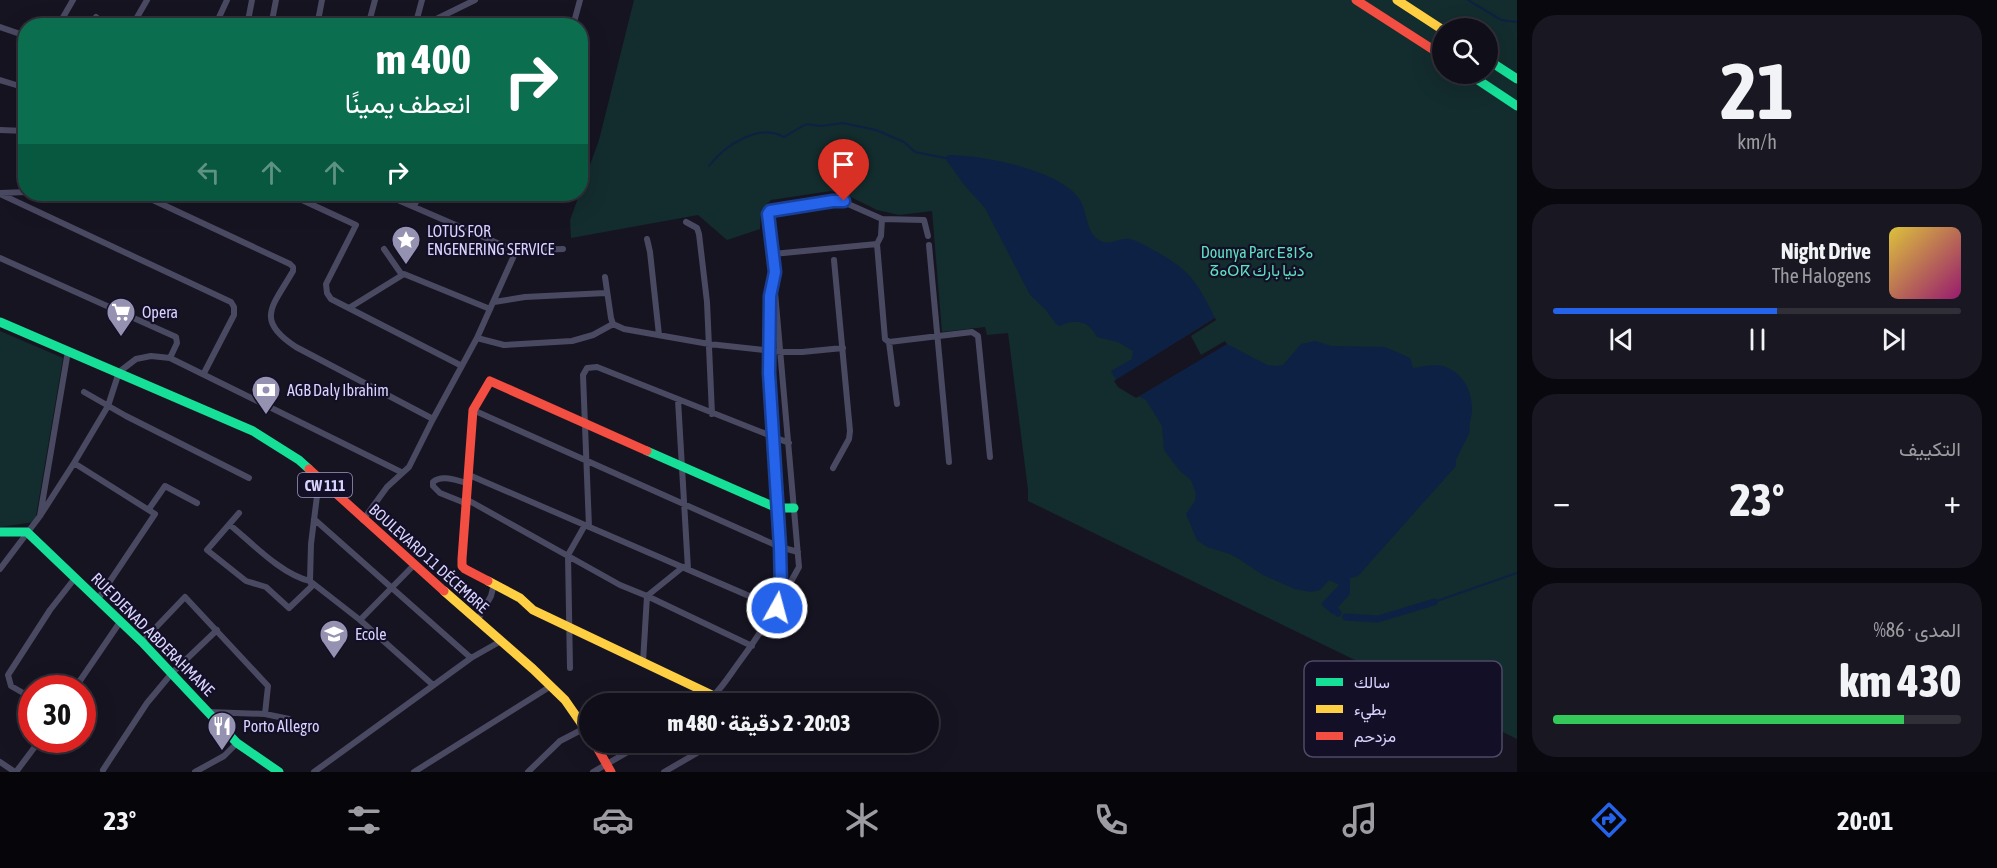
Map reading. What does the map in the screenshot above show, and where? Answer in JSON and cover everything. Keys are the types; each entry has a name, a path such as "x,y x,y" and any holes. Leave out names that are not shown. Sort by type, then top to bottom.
{"main road":[{"path":"1356,0 1432,49"},
{"path":"1397,0 1432,23"},
{"path":"1498,67 1517,79"},
{"path":"1484,84 1517,106"},
{"name":"BOULEVARD 11 DÉCEMBRE","path":"0,322 253,431 299,460 363,520 551,686 565,700 579,720"},
{"path":"708,693 533,610 520,598 462,566 473,410 490,381 777,508 794,508"},
{"path":"0,532 27,532"},
{"name":"RUE DJENAD ABDERAHMANE","path":"27,532 142,642 237,743 279,772"},
{"path":"600,753 609,769"}],"street":[{"path":"63,18 73,0"},
{"path":"137,18 147,0"},
{"path":"219,18 227,0"},
{"path":"249,18 252,0"},
{"path":"273,18 276,0"},
{"path":"318,18 322,0"},
{"path":"370,18 375,0"},
{"path":"417,18 422,0"},
{"path":"436,18 464,2 475,0"},
{"path":"575,18 580,0"},
{"path":"0,27 18,33"},
{"path":"0,80 18,86"},
{"path":"0,130 18,130"},
{"path":"0,194 18,193"},
{"path":"0,194 231,302 234,315 204,373"},
{"path":"716,693 777,608 799,567 775,272 768,214 770,211 839,200 882,219 924,220 928,236"},
{"path":"155,201 290,264 293,271 270,312 271,322 277,333 433,419"},
{"path":"304,201 356,225 326,284 327,293 331,298 462,366"},
{"path":"400,201 516,251 563,249"},
{"path":"414,207 416,201"},
{"path":"882,219 881,236 877,244 885,339 889,342 897,404"},
{"path":"686,222 697,228 699,234 709,344 712,414"},
{"path":"647,239 659,335"},
{"path":"773,254 877,244"},
{"path":"929,245 949,462"},
{"path":"384,249 402,275"},
{"path":"363,520 401,472 405,472 409,467 477,338 516,251"},
{"path":"0,258 176,337 177,343 170,358"},
{"path":"833,468 849,439 850,431 834,260"},
{"path":"775,272 770,296 769,350 772,437 780,547 781,588 777,608"},
{"path":"349,308 404,274 490,309"},
{"path":"605,277 613,324"},
{"path":"494,302 525,297 606,293"},
{"path":"613,324 624,329 709,344 782,352 843,348"},
{"path":"477,338 504,345 572,341 613,324"},
{"path":"889,342 972,332 978,336 990,457"},
{"path":"40,516 68,351"},
{"path":"0,569 40,516 74,463 108,406 119,372 136,359 151,356 170,358 401,472"},
{"path":"570,668 568,555 587,526 583,375 587,368 597,367 789,443"},
{"path":"84,392 249,478"},
{"path":"678,400 685,503 686,568"},
{"path":"473,410 780,547 798,552"},
{"path":"74,463 155,514 98,599"},
{"path":"239,513 207,550 246,581 266,587 289,608 312,586 310,581 311,544 317,496 316,477"},
{"path":"752,646 620,585 466,501 440,493 433,486 433,482 436,478 469,479 587,526 777,608"},
{"path":"148,509 165,486 197,503"},
{"path":"314,519 471,658"},
{"path":"230,525 287,571 310,581 360,620 433,685"},
{"path":"360,620 414,565"},
{"path":"646,596 686,568"},
{"path":"18,690 11,686 8,675 50,610 75,578"},
{"path":"477,621 491,596 494,584"},
{"path":"643,662 646,596"},
{"path":"142,642 185,597 268,686 265,714"},
{"path":"84,675 120,622"},
{"path":"103,770 147,703 172,673 217,630"},
{"path":"314,772 471,658 501,641"},
{"path":"414,772 551,686"},
{"path":"209,712 265,714 289,719"},
{"path":"528,772 560,741 579,735"},
{"path":"195,772 224,756 237,743"},
{"path":"0,762 16,772 30,753"},
{"path":"593,772 609,769 630,753"},
{"path":"664,772 697,753"}],"green space":[{"name":"Dounya Parc ⴹⵓⵏⵢⴰ ⵒⴰⵔⴽ دنيا بارك","path":"634,0 1517,0 1517,739 1502,732 1502,661 1357,661 1028,501 1008,333 987,335 985,327 942,332 932,211 899,215 877,210 849,196 831,191 771,200 761,210 760,229 727,240 698,215 571,238 570,220 577,201 588,201 588,170 599,140"},
{"path":"0,331 63,358 35,522 0,527"}],"water":[{"path":"948,155 998,161 1017,165 1052,178 1077,196 1095,237 1104,242 1133,240 1167,258 1185,271 1198,286 1215,318 1187,335 1199,359 1227,344 1267,365 1283,365 1301,344 1315,341 1331,346 1385,347 1410,358 1413,368 1442,366 1460,377 1468,388 1472,409 1470,432 1456,460 1456,466 1358,576 1350,578 1350,594 1332,614 1321,604 1339,585 1329,580 1320,590 1311,592 1295,589 1263,575 1230,554 1207,547 1197,540 1186,514 1195,501 1196,494 1191,480 1180,471 1164,450 1162,426 1146,400 1120,386 1111,371 1132,359 1133,351 1118,342 1097,337 1090,327 1082,322 1071,322 1060,326 1056,324 1046,310 1030,295 985,208 965,186 945,158","holes":["1144,363 1156,386 1148,391 1129,378 1129,372"]}],"pier":[{"path":"1215,318 1216,320 1191,336 1201,355 1225,341 1227,344 1136,398 1118,387 1114,381"}],"waterway":[{"path":"1468,0 1501,20 1517,22"},
{"path":"709,166 724,151 743,138 764,133 774,133 784,137 806,124 821,126 843,123 876,130 904,142 915,152 945,158"},
{"path":"1434,602 1517,573"},
{"path":"1346,617 1378,619 1434,602"},
{"path":"1335,610 1338,613"}],"traffic: fast":[{"path":"1498,67 1517,79"},
{"path":"1484,84 1517,106"},
{"path":"0,322 253,431 299,460 309,469"},
{"path":"647,451 777,508 794,508"},
{"path":"0,532 27,532 142,642 237,743 279,772"}],"traffic: slow":[{"path":"1397,0 1432,23"},
{"path":"488,581 520,598 533,610 708,693"},
{"path":"444,591 533,669 565,700 579,720"}],"traffic: jam":[{"path":"1356,0 1432,49"},
{"path":"488,581 465,569 462,566 462,559 473,410 490,381 647,451"},
{"path":"309,469 444,591"},
{"path":"600,753 611,772"}],"place":[{"name":"LOTUS FOR ENGENERING SERVICE","path":"406,266"},
{"name":"Opera","path":"121,338"},
{"name":"AGB Daly Ibrahim","path":"266,416"},
{"name":"Ecole","path":"334,660"},
{"name":"Porto Allegro","path":"222,752"}],"route":[{"path":"777,608 781,588 780,547 769,373 770,290 775,272 768,212 844,201"}]}
